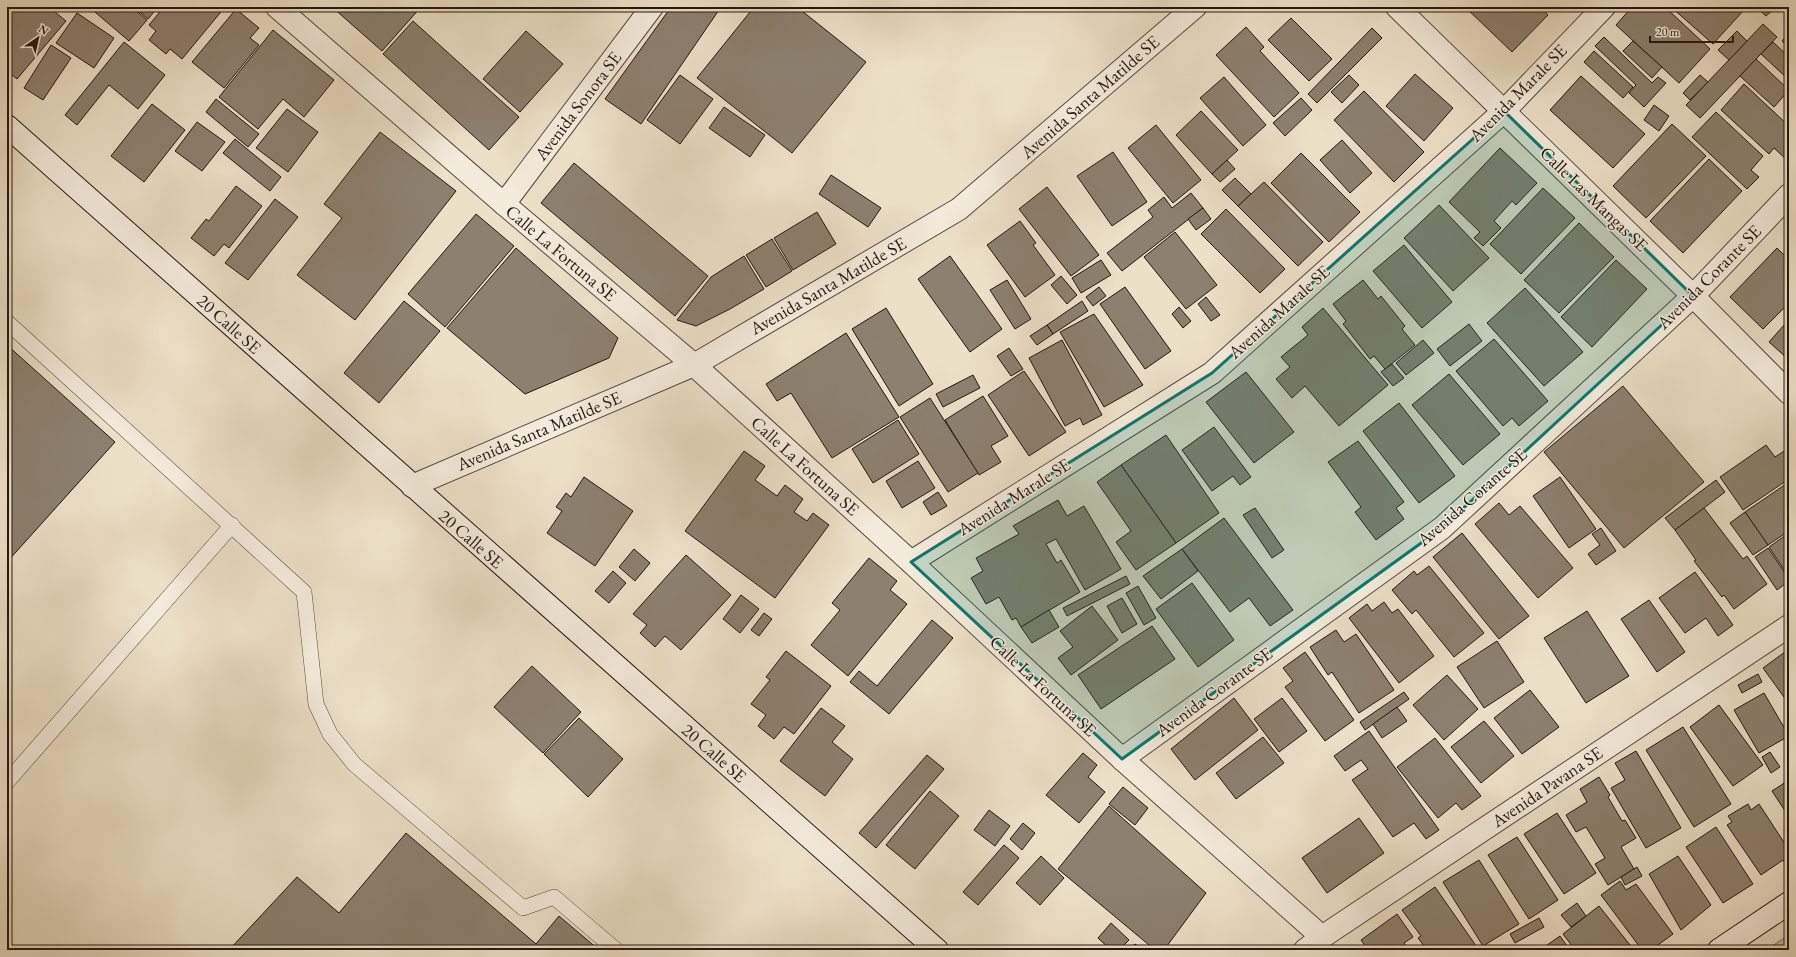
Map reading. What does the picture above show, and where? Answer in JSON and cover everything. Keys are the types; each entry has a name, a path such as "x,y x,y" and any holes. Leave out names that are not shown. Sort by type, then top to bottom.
{"street":[{"name":"Calle La Fortuna SE","path":"277,7 504,204 694,365 911,562 1122,759 1314,943"},
{"name":"Avenida Sonora SE","path":"504,204 652,7"},
{"name":"Avenida Santa Matilde SE","path":"412,486 694,365 959,209 1195,7"},
{"name":"Calle Las Mangas SE","path":"1397,7 1694,296 1789,393"},
{"name":"Avenida Marale SE","path":"911,562 1212,373 1504,111 1604,7"},
{"name":"20 Calle SE","path":"7,126 936,950"},
{"name":"Avenida Corante SE","path":"1122,759 1442,528 1694,296 1789,195"},
{"name":"Avenida Pavana SE","path":"1314,943 1789,626"},
{"path":"1719,950 1789,903"}],"lane":[{"path":"7,322 304,592 316,704 330,734 354,764 523,908 554,897 616,950"},
{"path":"7,782 232,525"}],"highlighted area":[{"path":"1504,111 1693,296 1442,528 1122,759 911,562 1212,373"}],"shaded area":[{"path":"1789,935 1789,950 1766,950"}],"building":[{"path":"7,7 49,7 66,21 17,79 7,71"},
{"path":"89,7 132,7 147,20 129,41"},
{"path":"134,7 158,7 148,19"},
{"path":"164,7 225,7 182,59 170,49 166,54 149,40 156,31 149,25"},
{"path":"332,7 421,7 382,51"},
{"path":"671,7 721,7 641,124 605,99"},
{"path":"754,7 797,7 866,62 792,153 697,78"},
{"path":"1465,7 1540,7 1548,15 1512,52"},
{"path":"1632,7 1665,7 1710,49 1679,83 1616,25"},
{"path":"1671,7 1740,7 1744,10 1713,44"},
{"path":"1776,7 1766,16 1757,8"},
{"path":"236,9 259,28 250,38 259,45 224,88 192,62"},
{"path":"77,13 114,38 94,68 56,43"},
{"path":"1291,18 1332,59 1309,81 1268,40"},
{"path":"413,21 519,117 489,150 383,54"},
{"path":"1763,24 1777,37 1700,118 1686,105"},
{"path":"1246,27 1264,47 1260,51 1299,93 1274,117 1216,55"},
{"path":"1372,28 1382,38 1317,103 1308,94"},
{"path":"273,30 334,80 304,117 283,99 258,129 219,97"},
{"path":"526,31 563,64 520,112 483,79"},
{"path":"1737,31 1747,41 1729,60 1718,50"},
{"path":"1789,33 1789,48 1782,41"},
{"path":"1604,37 1652,83 1658,77 1666,83 1644,107 1629,93 1636,85 1595,46"},
{"path":"1633,41 1662,67 1652,78 1623,51"},
{"path":"124,42 165,75 138,109 109,85 77,125 65,115"},
{"path":"1773,42 1789,57 1789,80 1761,54"},
{"path":"51,45 71,58 43,100 24,88"},
{"path":"1594,51 1633,87 1623,98 1584,62"},
{"path":"1756,59 1789,90 1774,107 1740,76"},
{"path":"1415,74 1453,108 1424,141 1386,106"},
{"path":"680,75 713,99 680,144 647,120"},
{"path":"1349,75 1359,85 1342,103 1331,92"},
{"path":"1700,75 1708,82 1690,100 1683,93"},
{"path":"1581,76 1645,134 1613,168 1550,110"},
{"path":"1224,77 1266,125 1243,146 1200,98"},
{"path":"1744,84 1789,126 1788,161 1774,148 1769,154 1721,110"},
{"path":"1364,91 1424,152 1394,182 1334,120"},
{"path":"1301,98 1312,110 1285,136 1273,123"},
{"path":"216,99 259,134 248,147 206,112"},
{"path":"152,104 185,130 144,182 111,156"},
{"path":"1654,105 1669,116 1659,131 1644,120"},
{"path":"724,107 765,135 750,157 709,128"},
{"path":"287,109 318,132 288,172 256,148"},
{"path":"1201,111 1238,150 1212,174 1176,135"},
{"path":"1716,112 1763,156 1751,170 1759,177 1747,189 1692,137"},
{"path":"197,122 225,142 202,171 175,151"},
{"path":"1672,124 1706,156 1646,218 1613,186"},
{"path":"1156,125 1201,180 1173,203 1128,148"},
{"path":"380,132 456,191 355,320 297,275 342,218 324,204"},
{"path":"235,139 281,177 270,191 223,153"},
{"path":"1342,140 1372,173 1350,193 1320,160"},
{"path":"1500,148 1537,183 1516,205 1512,201 1494,221 1501,228 1483,246 1474,238 1480,232 1449,202"},
{"path":"1113,152 1147,202 1112,226 1077,176"},
{"path":"1301,153 1360,212 1329,242 1271,183"},
{"path":"1709,159 1742,191 1683,253 1650,221"},
{"path":"1227,160 1235,169 1220,182 1212,174"},
{"path":"574,163 708,276 675,316 541,203"},
{"path":"831,175 881,208 868,227 819,194"},
{"path":"1235,178 1251,194 1238,206 1222,190"},
{"path":"1264,182 1323,242 1298,266 1238,206"},
{"path":"236,186 262,206 229,248 224,244 214,256 191,238 206,219 209,221"},
{"path":"1047,187 1099,255 1071,276 1019,209"},
{"path":"1543,188 1575,218 1521,274 1490,244"},
{"path":"1191,193 1203,208 1122,271 1107,253 1153,217 1148,210 1164,197 1172,208"},
{"path":"275,199 298,217 248,280 225,263"},
{"path":"1439,205 1489,258 1453,291 1404,238"},
{"path":"1203,208 1211,219 1196,230 1188,219"},
{"path":"1226,209 1285,269 1260,293 1201,234"},
{"path":"817,212 836,244 793,270 774,238"},
{"path":"476,214 514,246 445,327 408,294"},
{"path":"1020,221 1036,243 1033,245 1055,275 1025,297 987,245"},
{"path":"1579,223 1614,257 1559,313 1524,280"},
{"path":"1175,232 1217,285 1186,309 1144,257"},
{"path":"772,239 792,271 766,287 746,255"},
{"path":"1404,245 1452,302 1422,328 1373,271"},
{"path":"516,248 618,338 609,358 525,394 447,328"},
{"path":"1777,248 1789,260 1789,303 1763,329 1730,297"},
{"path":"744,256 764,289 730,309 696,326 677,320 711,277"},
{"path":"950,256 1002,329 970,352 918,279"},
{"path":"1101,260 1111,275 1081,293 1072,278"},
{"path":"1616,260 1647,289 1592,347 1561,317"},
{"path":"1061,276 1077,295 1067,304 1051,285"},
{"path":"1007,280 1031,319 1015,329 990,290"},
{"path":"1363,280 1378,299 1381,296 1405,326 1402,329 1415,345 1385,369 1374,356 1370,359 1343,324 1346,321 1333,304"},
{"path":"1099,287 1106,296 1093,306 1086,297"},
{"path":"1125,287 1171,351 1145,369 1100,304"},
{"path":"1525,288 1583,352 1544,386 1487,323"},
{"path":"1206,297 1220,315 1211,321 1198,304"},
{"path":"404,301 440,331 379,403 344,373"},
{"path":"1082,301 1088,311 1053,334 1047,325"},
{"path":"1179,307 1191,321 1183,328 1172,314"},
{"path":"886,308 933,384 899,406 852,329"},
{"path":"1323,308 1388,385 1339,426 1305,386 1292,398 1276,379 1290,367 1281,357 1308,335 1302,327"},
{"path":"1094,314 1143,385 1104,407 1060,332"},
{"path":"1469,324 1482,341 1450,366 1437,349"},
{"path":"1785,324 1789,328 1789,360 1769,342"},
{"path":"1047,325 1053,334 1037,345 1030,336"},
{"path":"846,333 899,417 832,458 791,393 777,401 766,384"},
{"path":"1494,339 1548,401 1519,426 1512,418 1503,426 1456,371"},
{"path":"1062,340 1102,415 1083,425 1080,418 1065,426 1029,358"},
{"path":"1423,340 1434,353 1406,375 1396,363"},
{"path":"7,345 115,442 7,562"},
{"path":"1009,348 1023,369 1011,376 997,356"},
{"path":"1392,364 1404,378 1393,386 1381,372"},
{"path":"1024,371 1066,432 1029,456 988,395"},
{"path":"1246,372 1294,432 1254,463 1206,402"},
{"path":"1449,374 1500,434 1463,465 1412,405"},
{"path":"973,375 980,388 943,407 936,394"},
{"path":"1623,386 1704,482 1624,548 1544,452"},
{"path":"983,396 1008,436 991,446 1001,462 979,475 945,420"},
{"path":"930,398 978,473 948,492 900,417"},
{"path":"1399,403 1455,476 1419,503 1363,431"},
{"path":"898,420 919,454 873,483 852,449"},
{"path":"1214,427 1251,477 1240,485 1233,476 1212,491 1182,450"},
{"path":"1166,435 1219,513 1176,543 1121,465"},
{"path":"1358,441 1404,502 1396,508 1404,519 1376,540 1355,512 1361,507 1328,462"},
{"path":"1766,445 1775,457 1789,448 1789,479 1743,510 1720,477"},
{"path":"744,451 765,466 755,480 777,496 785,485 803,499 794,512 807,521 813,513 829,525 775,598 685,531"},
{"path":"918,461 935,488 902,508 886,481"},
{"path":"1121,465 1176,543 1136,570 1116,542 1131,531 1097,482"},
{"path":"584,477 633,511 595,566 547,533 562,511 556,507 566,493 571,497"},
{"path":"1560,477 1596,529 1569,548 1533,496"},
{"path":"1716,480 1725,492 1675,530 1665,518"},
{"path":"1789,482 1789,531 1768,545 1745,512"},
{"path":"938,492 947,506 931,515 923,502"},
{"path":"1058,500 1067,516 1084,506 1121,569 1085,590 1056,539 1046,544 1057,563 1061,560 1080,592 1021,627 1016,618 1012,620 999,597 986,604 971,578 983,571 976,558 1019,534 1013,526"},
{"path":"1499,503 1509,515 1520,506 1573,568 1538,598 1475,524"},
{"path":"1255,508 1284,550 1272,558 1243,515"},
{"path":"1704,508 1743,559 1747,556 1767,584 1734,609 1724,595 1722,597 1694,561 1696,560 1675,530"},
{"path":"1745,512 1768,545 1753,555 1730,523"},
{"path":"1224,518 1293,610 1270,626 1249,598 1230,612 1182,549"},
{"path":"1601,528 1616,551 1596,565 1588,554 1600,545 1592,534"},
{"path":"1462,533 1529,616 1499,639 1433,557"},
{"path":"1789,533 1789,577 1769,547"},
{"path":"1768,548 1789,579 1789,581 1777,590 1755,557"},
{"path":"634,549 650,563 635,581 619,567"},
{"path":"1182,549 1198,571 1161,599 1143,576"},
{"path":"686,555 731,595 681,650 665,636 655,647 640,633 647,625 633,614"},
{"path":"869,558 897,581 890,590 907,604 848,676 811,645 840,610 832,603"},
{"path":"1429,566 1484,633 1454,657 1416,610 1412,614 1392,590 1414,571 1417,575"},
{"path":"613,571 626,583 609,603 595,591"},
{"path":"1695,572 1733,625 1718,636 1706,618 1685,633 1659,598"},
{"path":"1126,576 1130,584 1067,616 1063,608"},
{"path":"1192,583 1234,640 1198,667 1156,609"},
{"path":"1138,586 1156,618 1144,625 1126,593"},
{"path":"741,595 759,609 740,633 723,619"},
{"path":"1122,598 1137,624 1122,633 1107,606"},
{"path":"1649,600 1685,652 1657,672 1621,619"},
{"path":"1384,602 1392,613 1398,609 1434,656 1399,683 1349,618 1367,604 1372,611"},
{"path":"1092,606 1118,640 1071,675 1058,658 1073,647 1060,631"},
{"path":"1049,610 1059,627 1032,643 1021,627"},
{"path":"1587,611 1629,676 1586,703 1544,638"},
{"path":"764,613 772,619 759,636 751,630"},
{"path":"932,620 953,638 889,714 850,682 859,671 877,686"},
{"path":"1152,626 1175,659 1101,709 1078,675"},
{"path":"1336,630 1344,642 1356,634 1394,690 1359,713 1332,672 1328,675 1310,647"},
{"path":"1497,641 1524,682 1484,708 1457,667"},
{"path":"1789,649 1789,704 1763,668"},
{"path":"786,651 831,686 794,734 784,727 774,739 758,726 766,715 751,704 770,680 766,677"},
{"path":"1305,652 1354,720 1325,741 1285,687 1293,681 1283,668"},
{"path":"532,666 581,712 543,753 494,707"},
{"path":"1758,674 1762,682 1742,693 1738,685"},
{"path":"1447,675 1478,709 1444,740 1413,705"},
{"path":"1530,690 1559,727 1522,754 1494,718"},
{"path":"1404,692 1409,699 1365,730 1360,722"},
{"path":"1764,693 1789,736 1759,753 1734,710"},
{"path":"1234,698 1258,730 1195,780 1171,749"},
{"path":"1282,698 1307,731 1279,752 1254,719"},
{"path":"1719,705 1763,765 1733,786 1690,727"},
{"path":"1397,707 1407,721 1382,738 1373,724"},
{"path":"821,708 845,726 832,742 853,759 825,796 780,761"},
{"path":"579,718 623,759 588,797 544,754"},
{"path":"1484,721 1514,756 1481,783 1451,747"},
{"path":"1683,727 1731,804 1694,827 1646,750"},
{"path":"1369,731 1439,830 1426,839 1414,823 1393,837 1352,780 1368,769 1361,760 1345,771 1334,756"},
{"path":"1263,737 1284,763 1236,799 1216,773"},
{"path":"1435,738 1481,796 1462,810 1456,803 1438,818 1397,767"},
{"path":"1636,751 1681,828 1646,848 1611,788 1625,780 1615,763"},
{"path":"1770,752 1780,767 1771,773 1762,757"},
{"path":"1083,753 1097,765 1088,777 1105,792 1079,823 1046,795"},
{"path":"927,755 944,769 876,848 859,833"},
{"path":"1599,777 1610,795 1608,797 1622,821 1625,820 1636,838 1621,847 1634,869 1608,885 1595,864 1605,858 1586,827 1576,832 1566,815 1587,802 1580,789"},
{"path":"1789,780 1789,817 1772,791"},
{"path":"1123,787 1148,808 1135,825 1109,804"},
{"path":"930,791 959,816 915,869 886,845"},
{"path":"1748,804 1751,810 1759,804 1787,847 1789,846 1789,870 1783,860 1761,875 1727,825 1732,822 1728,816"},
{"path":"1109,806 1206,893 1164,950 1155,950 1058,869"},
{"path":"989,810 1010,826 995,846 974,830"},
{"path":"1557,813 1596,873 1564,894 1524,834"},
{"path":"1359,818 1384,853 1327,893 1302,858"},
{"path":"1023,823 1035,833 1022,850 1010,839"},
{"path":"1716,827 1753,884 1723,903 1686,847"},
{"path":"406,833 536,944 559,916 599,950 229,950 297,877 339,913"},
{"path":"1517,837 1558,900 1529,919 1488,855"},
{"path":"1004,845 1019,858 978,905 963,892"},
{"path":"1041,856 1064,878 1040,905 1016,883"},
{"path":"1678,856 1711,905 1681,930 1649,874"},
{"path":"1479,860 1519,924 1483,946 1443,882"},
{"path":"1637,867 1642,876 1625,885 1621,877"},
{"path":"1620,881 1626,890 1636,884 1673,934 1651,950 1642,950 1601,895"},
{"path":"1435,887 1479,950 1427,950 1418,938 1421,936 1402,910"},
{"path":"1577,903 1586,916 1571,927 1561,915"},
{"path":"1599,906 1634,950 1575,950 1563,934"},
{"path":"1397,914 1413,937 1404,943 1409,950 1368,950 1361,940"},
{"path":"1539,918 1544,927 1515,943 1510,934"},
{"path":"1111,923 1129,940 1119,950 1111,950 1098,938"},
{"path":"1560,936 1570,950 1540,950"},
{"path":"1135,944 1144,950 1130,950"}]}
